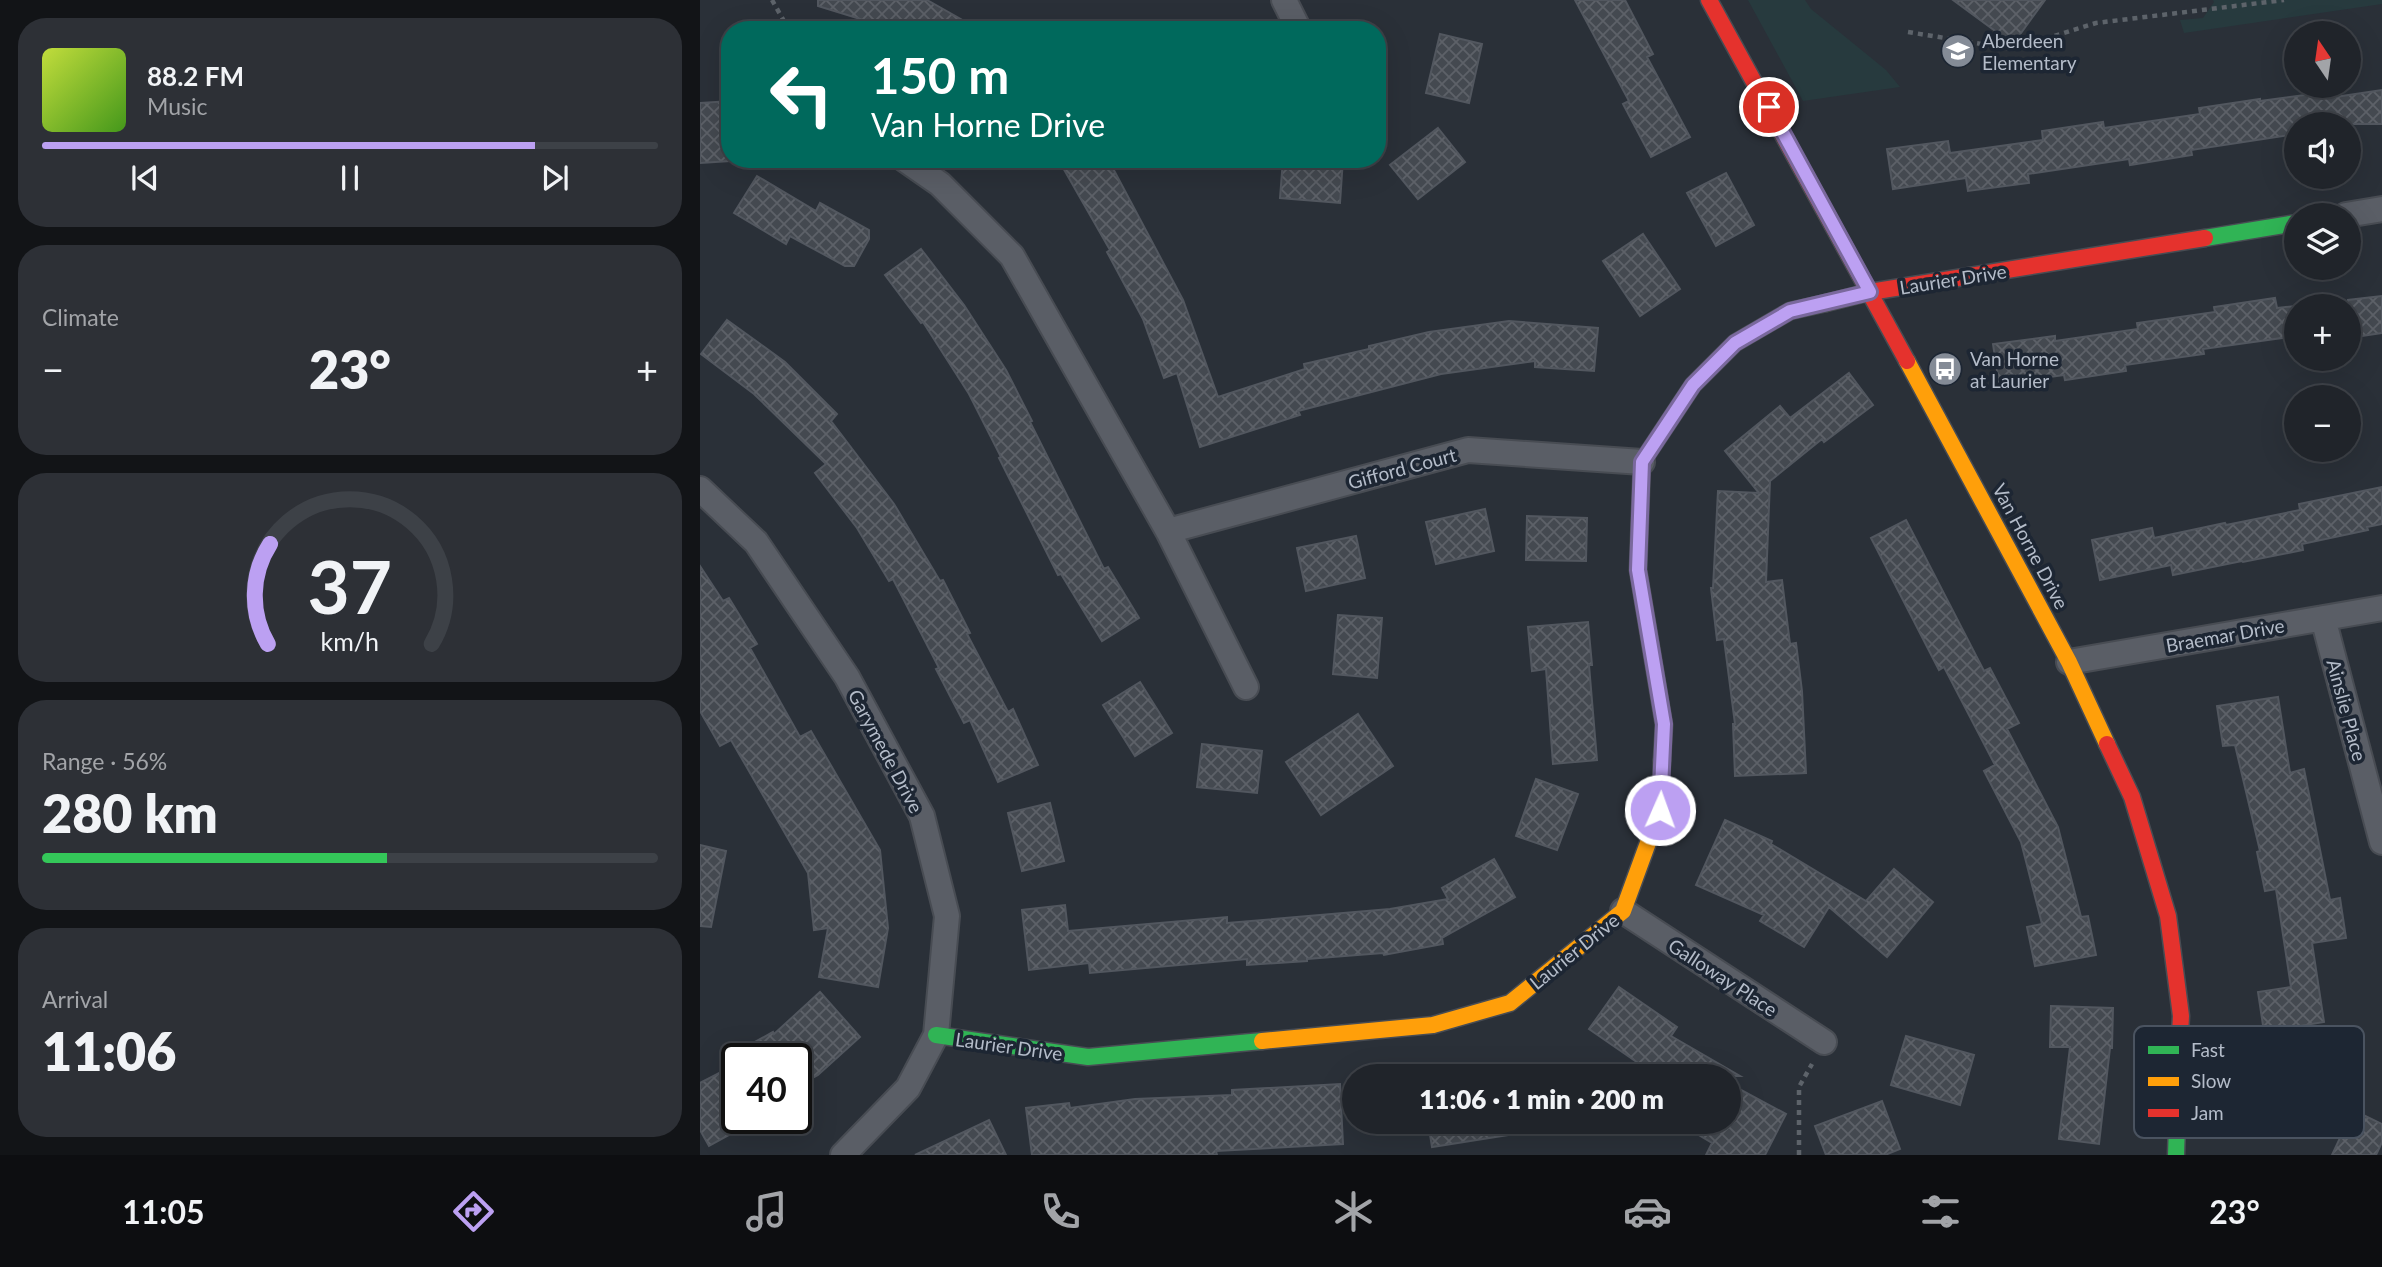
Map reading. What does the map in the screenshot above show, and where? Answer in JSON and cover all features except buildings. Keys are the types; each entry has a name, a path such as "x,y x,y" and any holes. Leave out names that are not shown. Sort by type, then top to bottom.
{"street":[{"path":"1284,0 1294,21"},
{"name":"Van Horne Drive","path":"1709,0 2069,662 2132,797 2168,916 2181,1026"},
{"path":"917,168 940,184 1012,256 1168,531 1246,687"},
{"path":"2361,212 2382,209"},
{"name":"Laurier Drive","path":"936,1035 1088,1057 1433,1025 1510,1003 1623,911 1661,804 1664,724 1638,570 1642,462 1693,385 1735,343 1790,311 1870,292 2284,225"},
{"name":"Gifford Court","path":"1168,531 1468,450 1642,462"},
{"name":"Garymede Drive","path":"700,489 756,542 847,677 922,816 947,916 936,1035 908,1088 843,1155"},
{"name":"Braemar Drive","path":"2069,662 2382,608"},
{"name":"Ainslie Place","path":"2323,618 2382,842"},
{"name":"Galloway Place","path":"1623,911 1824,1042"}],"path":[{"path":"772,0 784,21"},
{"path":"1909,32 2012,49 2096,23 2284,0"},
{"path":"1799,1155 1800,1087 1824,1042"}],"green space":[{"path":"1748,0 1805,0 1811,9 1886,70 1900,87 1803,101"},
{"path":"2213,0 2382,0 2382,4 2184,33 2180,20 2203,18"}],"traffic: fast":[{"path":"2205,238 2284,225"},
{"path":"1662,760 1664,725 1638,570 1642,462 1693,385 1735,343 1790,311 1826,303"},
{"path":"936,1035 1088,1057 1262,1041"},
{"path":"2176,1155 2177,1138"}],"traffic: slow":[{"path":"1907,361 2069,662 2107,744"},
{"path":"1262,1041 1433,1025 1510,1003 1623,911 1660,810 1662,760"}],"traffic: jam":[{"path":"1709,0 1907,361"},
{"path":"1826,303 1870,292 2205,238"},
{"path":"2107,744 2132,797 2168,916 2180,1026"}],"place":[{"name":"Aberdeen Elementary","path":"1958,51"},
{"name":"Van Horne at Laurier","path":"1945,369"}],"route":[{"path":"1660,810 1664,724 1638,570 1642,462 1693,385 1735,343 1790,311 1870,292 1769,107"}]}
